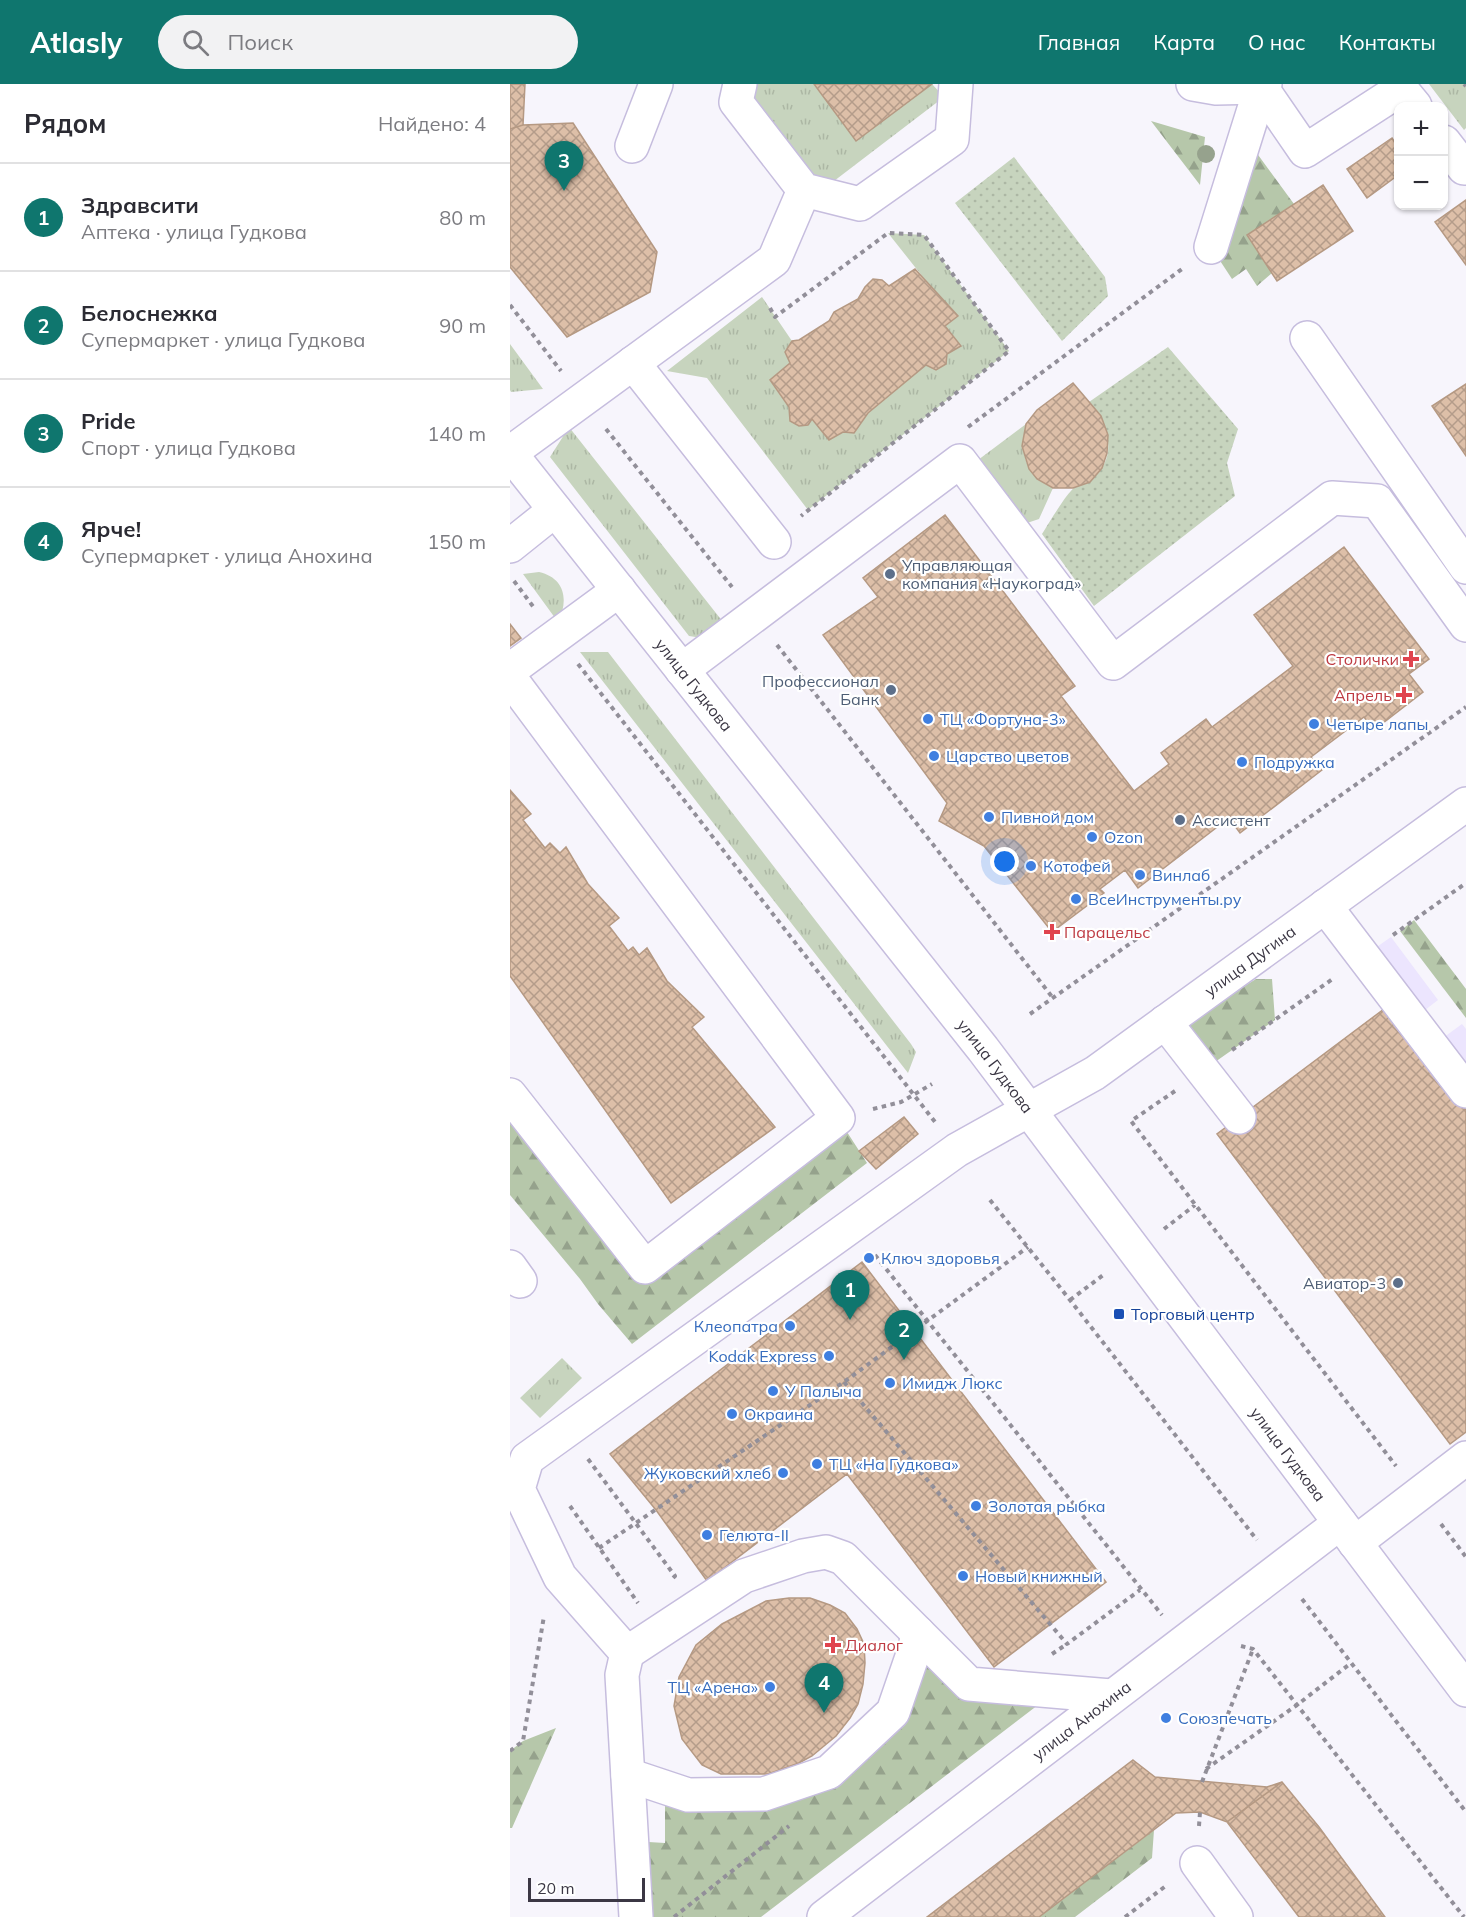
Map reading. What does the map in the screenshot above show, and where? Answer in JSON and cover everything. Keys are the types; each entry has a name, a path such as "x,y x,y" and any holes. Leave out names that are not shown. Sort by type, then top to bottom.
{"street":[{"path":"632,146 656,84"},
{"path":"740,84 736,102 804,190 860,204 952,139 956,84"},
{"path":"1194,84 1216,88 1263,86"},
{"path":"1263,86 1305,151 1401,89 1412,102"},
{"path":"1211,247 1263,86"},
{"path":"1448,148 1464,168 1466,167"},
{"path":"510,453 774,260 804,190"},
{"path":"1307,338 1466,567"},
{"path":"633,363 774,542"},
{"name":"улица Гудкова","path":"510,453 1029,1110 1466,1689"},
{"path":"682,670 960,461 1113,663 1332,498 1377,501 1466,625"},
{"path":"510,546 555,510"},
{"path":"510,670 619,590"},
{"path":"510,678 838,1118 645,1267 510,1095"},
{"name":"улица Дугина","path":"518,1449 852,1226 957,1150 1095,1073 1466,804"},
{"path":"1325,906 1466,1091"},
{"path":"1165,1022 1239,1117"},
{"path":"518,1449 518,1489 560,1577 627,1653"},
{"name":"улица Анохина","path":"824,1917 1279,1569 1418,1494 1466,1458"},
{"path":"636,1917 622,1675 627,1653 744,1576 803,1556 826,1552 843,1558 969,1684 1111,1696"},
{"path":"628,1775 688,1795 764,1794 829,1772 893,1712 918,1633"},
{"path":"1197,1863 1236,1917"}],"path":[{"path":"748,279 776,317 888,232 924,235 1009,351 808,510 774,542"},
{"path":"964,430 1211,247"},
{"path":"510,305 1053,998"},
{"path":"510,576 938,1126"},
{"path":"1030,1014 1466,707"},
{"path":"1466,883 1131,1121 1466,1557"},
{"path":"838,1118 901,1102 932,1084"},
{"path":"990,1200 1466,1812"},
{"path":"852,1226 1140,1590 1189,1637 1253,1649 1464,1917"},
{"path":"599,1548 844,1382 1028,1247"},
{"path":"844,1382 1067,1644 1140,1590"},
{"path":"581,1450 675,1576 666,1584"},
{"path":"567,1503 659,1632"},
{"path":"510,1751 523,1741 548,1594 560,1577"},
{"path":"1202,1782 1253,1649"},
{"path":"1206,1769 1297,1705 1351,1663"},
{"path":"1128,1916 1197,1863"}],"shaded area":[{"path":"1391,937 1438,1000 1412,1020 1364,956"},
{"path":"1462,1024 1466,1029 1466,1091 1432,1046"}],"green space":[{"path":"740,84 814,84 856,140 932,84 944,97 817,194"},
{"path":"1429,84 1464,84 1466,86 1466,128 1464,130 1448,109 1448,102 1443,102"},
{"path":"1151,121 1205,137 1200,185"},
{"path":"1245,137 1294,204 1272,273 1257,286 1246,269 1232,279 1211,247"},
{"path":"1014,157 1105,277 1108,296 1062,341 955,203"},
{"path":"888,233 924,235 1009,351 808,510 707,378 667,371 762,297 792,341 785,352 790,363 770,380 789,407 791,421 799,426 808,425 812,419 843,432 854,433 868,413 926,365 936,370 947,354 960,346 945,326 934,291"},
{"path":"510,344 543,389 511,392"},
{"path":"1168,347 1238,429 1227,463 1235,496 1094,606 1042,534 1071,491 1091,480 1100,471 1105,461 1108,452 1106,431 1089,402"},
{"path":"1026,424 1024,454 1026,462 1035,475 1053,488 1039,519 1024,524 978,460"},
{"path":"569,427 727,627 709,639 689,636 550,457"},
{"path":"539,572 554,579 562,591 563,606 558,622 523,574"},
{"path":"580,652 608,652 911,1044 916,1052 908,1073"},
{"path":"1414,920 1466,989 1466,1018 1400,931"},
{"path":"1256,979 1272,979 1275,1020 1215,1062 1184,1023"},
{"path":"510,1103 645,1267 838,1118 867,1163 632,1344 510,1195"},
{"path":"562,1358 582,1378 540,1418 520,1398"},
{"path":"915,1648 969,1684 1055,1692 761,1917 636,1917 632,1841 665,1843 665,1787 764,1794 893,1712"},
{"path":"556,1728 512,1828 510,1828 510,1751 523,1741"},
{"path":"1154,1830 1152,1858 1075,1917 1039,1917"}],"building":[{"path":"510,84 525,84 523,125 510,129"},
{"path":"814,84 932,84 856,141"},
{"path":"573,123 657,252 650,292 567,337 510,267 510,129 523,125"},
{"path":"1392,138 1394,141 1394,178 1367,198 1347,169"},
{"path":"1323,185 1353,231 1277,281 1247,235"},
{"path":"1466,200 1466,265 1435,222"},
{"path":"915,269 958,316 945,326 961,346 947,354 946,364 936,370 926,365 868,413 854,433 843,432 829,440 812,419 808,425 799,426 790,421 789,407 770,380 790,363 785,352 792,341 799,340 829,321 834,312 858,299 873,279 882,280 889,286"},
{"path":"1073,383 1101,416 1108,435 1107,453 1102,468 1090,482 1073,488 1053,488 1037,479 1029,469 1022,446 1026,424 1037,410"},
{"path":"1466,384 1466,456 1432,406"},
{"path":"945,515 1075,686 1061,696 1134,791 1169,764 1161,753 1206,719 1212,727 1293,666 1254,615 1344,547 1429,659 1409,674 1423,692 1374,730 1364,717 1311,757 1322,770 1240,833 1229,818 1138,888 1125,870 1100,889 1104,893 1052,932 984,846 939,821 947,803 823,635 878,597 863,578"},
{"path":"510,624 521,638 510,646"},
{"path":"510,790 531,814 523,820 545,848 550,843 560,853 566,847 588,884 619,918 609,926 628,951 633,947 639,955 647,948 667,981 704,1017 692,1027 775,1127 671,1203 510,976"},
{"name":"Авиатор-3","path":"1388,1006 1466,1110 1466,1432 1450,1444 1217,1134"},
{"path":"904,1117 918,1134 876,1169 859,1151"},
{"name":"ТЦ «На Гудкова»","path":"862,1262 1106,1582 994,1667 847,1474 707,1581 656,1510 610,1454"},
{"name":"ТЦ «Арена»","path":"810,1598 830,1605 845,1613 857,1629 864,1644 865,1663 858,1704 836,1736 812,1756 799,1763 768,1774 721,1774 702,1765 682,1739 674,1706 679,1677 696,1645 722,1624 766,1601"},
{"path":"1133,1760 1155,1777 1267,1787 1282,1782 1227,1822 1200,1812 1176,1813 1039,1917 927,1917"},
{"path":"1282,1782 1319,1827 1385,1917 1299,1917 1227,1822"}],"place":[{"name":"Pride","path":"564,191"},
{"name":"Управляющая компания «Наукоград»","path":"890,574"},
{"name":"Столички","path":"1411,659"},
{"name":"Профессионал Банк","path":"891,690"},
{"name":"Апрель","path":"1404,695"},
{"name":"ТЦ «Фортуна-3»","path":"928,719"},
{"name":"Четыре лапы","path":"1314,724"},
{"name":"Царство цветов","path":"934,756"},
{"name":"Подружка","path":"1242,762"},
{"name":"Пивной дом","path":"989,817"},
{"name":"Ассистент","path":"1180,820"},
{"name":"Ozon","path":"1092,837"},
{"name":"Котофей","path":"1031,866"},
{"name":"Винлаб","path":"1140,875"},
{"name":"ВсеИнструменты.ру","path":"1076,899"},
{"name":"Парацельс","path":"1052,932"},
{"name":"Ключ здоровья","path":"869,1258"},
{"name":"Авиатор-3","path":"1398,1283"},
{"name":"Торговый центр","path":"1119,1314"},
{"name":"Здравсити","path":"850,1320"},
{"name":"Клеопатра","path":"790,1326"},
{"name":"Kodak Express","path":"829,1356"},
{"name":"Белоснежка","path":"904,1360"},
{"name":"Имидж Люкс","path":"890,1383"},
{"name":"У Палыча","path":"773,1391"},
{"name":"Окраина","path":"732,1414"},
{"name":"ТЦ «На Гудкова»","path":"817,1464"},
{"name":"Жуковский хлеб","path":"783,1473"},
{"name":"Золотая рыбка","path":"976,1506"},
{"name":"Гелюта-II","path":"707,1535"},
{"name":"Новый книжный","path":"963,1576"},
{"name":"Диалог","path":"833,1645"},
{"name":"ТЦ «Арена»","path":"770,1687"},
{"name":"Ярче!","path":"824,1713"},
{"name":"Союзпечать","path":"1166,1718"}]}
